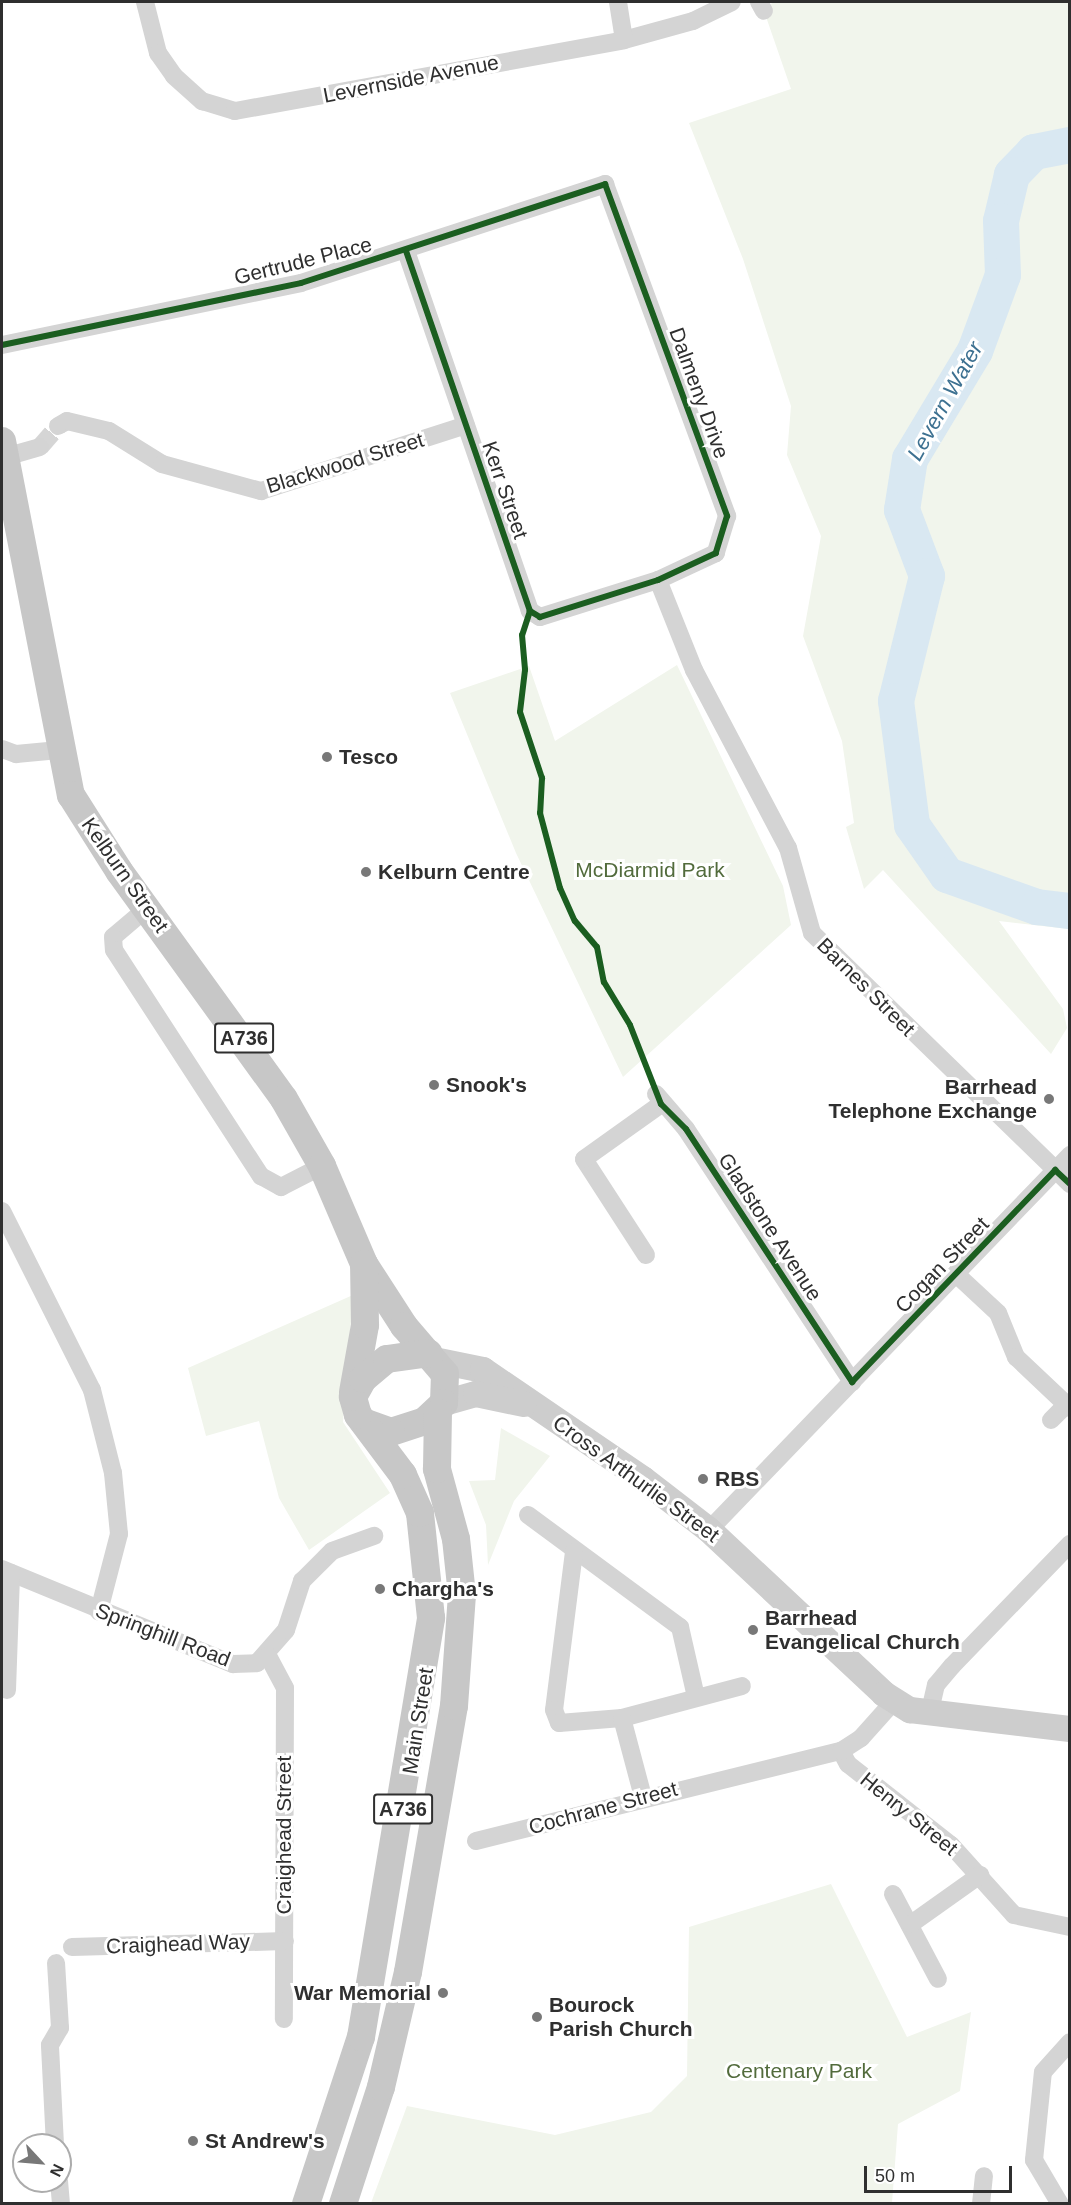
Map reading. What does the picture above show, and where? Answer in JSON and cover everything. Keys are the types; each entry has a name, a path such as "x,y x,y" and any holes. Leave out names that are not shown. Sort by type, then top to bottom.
{"main road":[{"name":"Kelburn Street","path":"3,449 59,750 71,795 146,909 227,1014 322,1166 364,1264 404,1326 434,1357"},
{"name":"Kelburn Street","path":"358,1410 365,1325 364,1264"},
{"name":"Cross Arthurlie Street","path":"434,1357 483,1370 709,1530 895,1700 928,1715 1070,1729"},
{"name":"A736","path":"434,1357 447,1384 441,1408"},
{"path":"434,1357 387,1359 363,1379 358,1410 401,1432 441,1408"},
{"name":"Cross Arthurlie Street","path":"441,1408 476,1394 536,1406"},
{"name":"Main Street","path":"343,2204 381,2087 408,1972 461,1646 461,1566 437,1469 441,1408"},
{"name":"Main Street","path":"306,2204 362,2037 432,1618 420,1513 403,1475 358,1410"}],"street":[{"name":"Levernside Avenue","path":"145,2 159,52 174,76 202,101 235,111 624,40 693,21 732,2"},
{"path":"618,2 624,40"},
{"name":"Gertrude Place","path":"2,345 301,283 406,251 605,184"},
{"name":"Dalmeny Drive","path":"605,184 727,516 716,553 658,580"},
{"name":"Kerr Street","path":"406,251 530,611 540,617 658,580"},
{"name":"Blackwood Street","path":"58,426 67,421 109,431 162,464 261,491 466,425"},
{"path":"3,449 40,447"},
{"name":"Barnes Street","path":"658,580 694,670 788,848 812,933 1070,1184"},
{"path":"2,749 16,754 59,750"},
{"path":"146,909 113,937 114,950 261,1176 281,1187 322,1166"},
{"name":"Gladstone Avenue","path":"646,1255 584,1160 658,1099 686,1129 852,1382"},
{"name":"Cogan Street","path":"709,1530 957,1275 1070,1155"},
{"path":"2,1210 92,1390 113,1473 119,1534 99,1611"},
{"path":"957,1275 998,1313 1016,1358 1068,1406 1051,1420"},
{"path":"528,1515 574,1552 680,1627 696,1697"},
{"path":"268,1656 286,1630 302,1581 332,1551 374,1536"},
{"path":"928,1715 936,1685 1070,1544"},
{"path":"574,1552 554,1710 559,1723 622,1718 742,1686"},
{"path":"6,1571 7,1690"},
{"name":"Springhill Road","path":"6,1571 233,1664 257,1663 268,1656"},
{"name":"Craighead Street","path":"268,1656 285,1688 284,2019"},
{"path":"841,1750 861,1738 895,1700"},
{"path":"622,1718 643,1797"},
{"name":"Cochrane Street","path":"476,1841 643,1797 841,1750"},
{"name":"Henry Street","path":"841,1750 848,1764 933,1830 980,1875 1014,1915 1070,1927"},
{"name":"Henry Street","path":"910,1924 980,1875"},
{"path":"893,1894 938,1979"},
{"name":"Craighead Way","path":"72,1947 285,1941"},
{"path":"54,2133 50,2045 60,2028 56,1963"},
{"path":"1060,2204 1043,2184 1034,2160 1043,2073 1070,2042"},
{"path":"981,2204 984,2176"}],"green space":[{"path":"773,2 1069,2 1069,929 999,921 1063,1009 1067,1028 1051,1054 883,870 864,889 846,827 854,823 842,741 803,636 821,536 787,455 791,406 743,259 689,123 791,89 764,11"},
{"name":"McDiarmid Park","path":"677,665 783,886 791,925 623,1077 516,853 450,693 529,666 555,741"},
{"path":"353,1295 343,1422 390,1493 309,1550 279,1498 259,1421 206,1436 188,1368"},
{"path":"501,1428 550,1456 514,1501 488,1565 486,1525 469,1481 495,1480"},
{"name":"Centenary Park","path":"831,1884 907,2037 971,2012 960,2091 898,2124 892,2203 371,2203 407,2106 555,2135 651,2112 687,2076 689,1927"}],"waterway":[{"name":"Levern Water","path":"1070,145 1034,152 1012,175 1001,221 1003,275 975,351 910,459 902,510 927,576 896,701 912,825 947,875 1037,907 1070,911"}],"tunnel":[{"path":"40,447 58,426"}],"cycle path":[{"path":"2,345 301,283 605,184 727,516 716,553 658,580 540,617 530,611 406,251"},
{"path":"530,611 522,635 525,670 520,712 542,778 540,813 560,888 575,921 597,947 604,982 630,1025 661,1104 686,1129 852,1382 1055,1170 1070,1184"}],"place":[{"name":"Tesco","path":"327,757"},
{"name":"Kelburn Centre","path":"366,872"},
{"name":"Snook's","path":"434,1085"},
{"name":"Barrhead Telephone Exchange","path":"1049,1099"},
{"name":"RBS","path":"703,1479"},
{"name":"Chargha's","path":"380,1589"},
{"name":"Barrhead Evangelical Church","path":"753,1630"},
{"name":"War Memorial","path":"443,1993"},
{"name":"Bourock Parish Church","path":"537,2017"},
{"name":"St Andrew's","path":"193,2141"}]}
